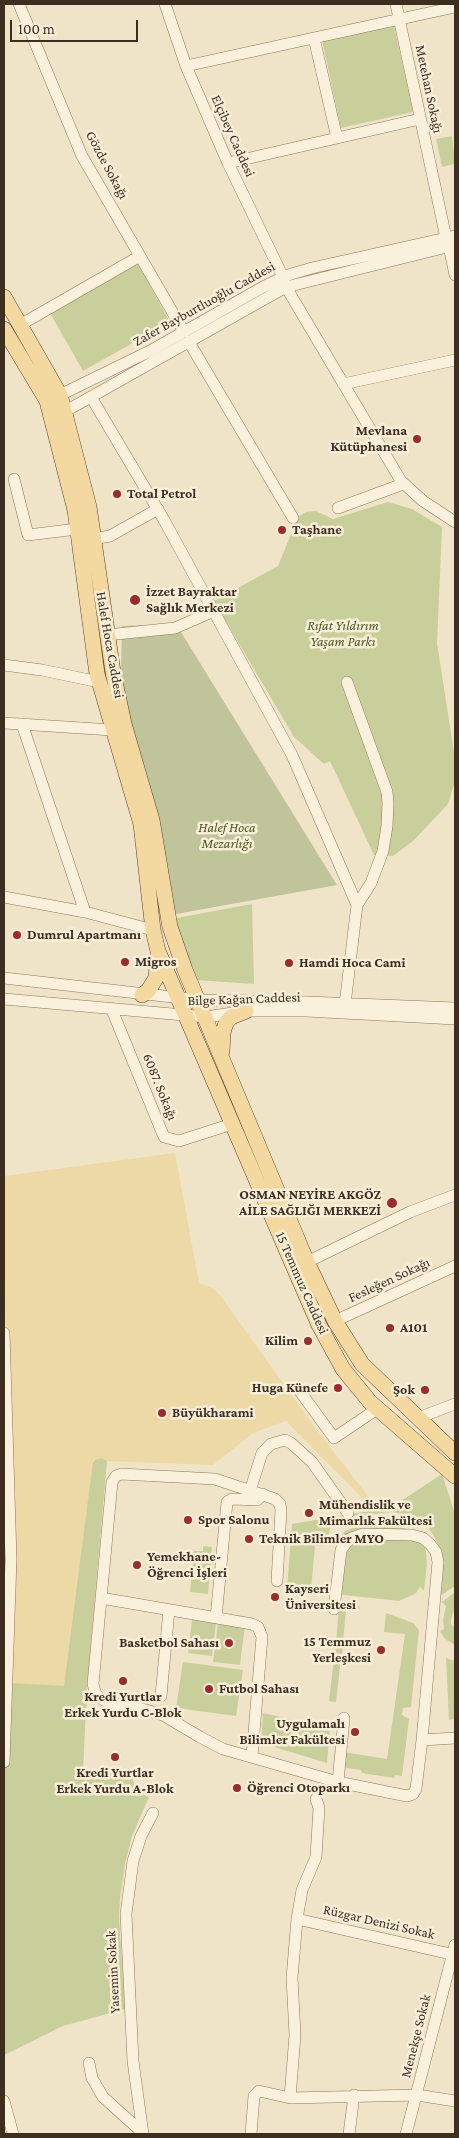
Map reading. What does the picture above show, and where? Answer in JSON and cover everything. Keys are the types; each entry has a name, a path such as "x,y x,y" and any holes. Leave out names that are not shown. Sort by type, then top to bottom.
{"main road":[{"name":"Halef Hoca Caddesi","path":"4,297 60,396 89,507 107,635 124,724 152,820 170,927 185,970 199,1000"},
{"name":"Halef Hoca Caddesi","path":"4,329 47,401 75,510 99,682 141,824 153,930 158,951 178,999"},
{"path":"142,994 148,991 156,978 158,951"},
{"name":"15 Temmuz Caddesi","path":"178,999 320,1325 343,1369 370,1402 455,1476"},
{"name":"15 Temmuz Caddesi","path":"199,1000 307,1262 336,1321 362,1364 455,1452"},
{"path":"222,1057 223,1032 226,1023 231,1017 246,1011"}],"street":[{"name":"Gözde Sokağı","path":"19,4 82,156 293,518"},
{"name":"Elçibey Caddesi","path":"165,4 186,66 228,163 284,282 403,484 423,501 455,522"},
{"name":"Metehan Sokağı","path":"396,4 420,119 451,241 455,275"},
{"path":"186,66 455,7"},
{"path":"314,38 337,138"},
{"path":"228,163 420,119"},
{"name":"Zafer Bayburtluoğlu Caddesi","path":"64,412 187,337 284,282 451,241"},
{"path":"20,325 140,256"},
{"name":"Zafer Bayburtluoğlu Caddesi","path":"60,396 187,337"},
{"path":"343,384 455,360"},
{"path":"91,397 158,509 292,755 357,905"},
{"path":"14,478 28,535 78,529"},
{"path":"338,508 403,484"},
{"path":"93,539 110,536 158,509"},
{"path":"107,635 175,628 214,611"},
{"path":"4,665 42,670 99,682"},
{"path":"345,1004 357,905 371,883 382,856 387,826 388,803 387,792 347,682"},
{"path":"4,723 112,730"},
{"path":"22,724 85,912"},
{"path":"4,896 85,912 153,930"},
{"name":"Bilge Kağan Caddesi","path":"4,978 178,999 455,1008"},
{"name":"Bilge Kağan Caddesi","path":"4,999 206,1017 246,1011 306,1011 455,1019"},
{"name":"6087. Sokağı","path":"112,1010 164,1137 179,1141 232,1124"},
{"path":"307,1262 410,1212 455,1195"},
{"name":"Fesleğen Sokağı","path":"336,1321 455,1266"},
{"path":"4,1333 11,1594 4,1762"},
{"path":"299,1390 334,1438 377,1408"},
{"path":"418,1418 455,1404"},
{"path":"250,1490 265,1450 274,1442 285,1440 312,1462 348,1513"},
{"path":"277,1581 281,1507 275,1499 215,1479 121,1474 116,1476 112,1482 93,1684 94,1692 99,1698 107,1702 163,1715 212,1744 233,1752 338,1782 410,1795 416,1789 422,1740 438,1562 433,1548 423,1538 412,1535 363,1534 349,1539 341,1550 334,1609"},
{"path":"216,1618 227,1502 232,1499 257,1500 263,1494"},
{"path":"101,1598 252,1624 262,1633 252,1756"},
{"path":"161,1696 169,1610"},
{"path":"338,1782 344,1718"},
{"path":"422,1740 455,1738"},
{"path":"290,2098 295,2035 292,1978 297,1919 302,1890 316,1856 319,1808 316,1799"},
{"name":"Yasemin Sokak","path":"143,2134 133,2061 126,1914 133,1861 141,1836 153,1813"},
{"name":"Rüzgar Denizi Sokak","path":"297,1919 454,1952"},
{"name":"Menekşe Sokak","path":"406,2134 454,1952"},
{"path":"90,2063 92,2078 98,2091 143,2134"},
{"path":"251,2134 254,2096 256,2092 262,2091 290,2098 417,2095 455,2101"},
{"path":"349,2134 354,2095"},
{"path":"4,2101 13,2134"}],"green space":[{"path":"394,26 413,112 341,128 322,40"},
{"path":"452,136 455,164 442,167 436,139"},
{"path":"137,262 170,322 83,371 49,311"},
{"name":"Rıfat Yıldırım Yaşam Parkı","path":"388,502 412,509 442,527 437,643 455,759 455,781 448,804 413,841 393,856 374,855 330,761 324,764 294,737 214,601 278,566 298,517 306,512 316,511 333,519"},
{"name":"Halef Hoca Mezarlığı","path":"176,624 337,885 176,914 123,690 121,671 122,626"},
{"path":"252,904 254,984 195,980 171,919"},
{"path":"102,1458 107,1461 87,1687 83,1772 131,1775 137,1791 149,1797 132,1836 125,1864 120,1898 119,1917 125,2009 63,2026 4,2055 4,1793 9,1683 93,1462 96,1459"},
{"path":"442,1474 455,1514 455,1586 439,1597 438,1545 434,1536 427,1526 416,1518 407,1514 392,1512 354,1516 340,1520 330,1529 326,1546 315,1546 311,1590 287,1589 292,1524 392,1507"},
{"path":"387,1525 413,1530 425,1545 427,1562 424,1591 420,1587 416,1593 399,1601 335,1594 340,1537 345,1531 353,1528"},
{"path":"203,1546 212,1547 208,1594 190,1592 194,1551 203,1551"},
{"path":"455,1592 455,1607 451,1624 455,1628 455,1645 445,1639 440,1631 444,1629 443,1620 446,1606 442,1602"},
{"path":"346,1605 359,1606 360,1609 346,1608 342,1655 335,1655 339,1606 345,1607"},
{"path":"193,1612 217,1615 212,1656 188,1653"},
{"path":"386,1613 413,1623 419,1630 411,1707 403,1708 402,1715 409,1719 402,1776 395,1775 394,1778 362,1773 361,1770 341,1767 337,1751 387,1759 405,1634 384,1632"},
{"name":"Basketbol Sahası","path":"218,1622 245,1625 240,1665 213,1662"},
{"path":"334,1658 341,1658 336,1702 329,1701"},
{"path":"446,1658 455,1661 455,1719 449,1720"},
{"name":"Futbol Sahası","path":"183,1662 243,1670 236,1716 176,1708"},
{"path":"263,1713 330,1728 327,1763 261,1743"}],"sand":[{"path":"175,1153 199,1283 212,1288 220,1295 310,1421 374,1504 370,1506 286,1421 253,1433 213,1465 96,1459 93,1462 64,1686 9,1683 4,1176"}],"tram line":[{"path":"4,2129 5,2134"}],"place":[{"name":"Mevlana Kütüphanesi","path":"417,439"},
{"name":"Total Petrol","path":"117,494"},
{"name":"Taşhane","path":"282,530"},
{"name":"İzzet Bayraktar Sağlık Merkezi","path":"135,600"},
{"name":"Dumrul Apartmanı","path":"17,935"},
{"name":"Migros","path":"125,962"},
{"name":"Hamdi Hoca Cami","path":"289,963"},
{"name":"OSMAN NEYİRE AKGÖZ AİLE SAĞLIĞI MERKEZİ","path":"392,1203"},
{"name":"A101","path":"390,1328"},
{"name":"Kilim","path":"308,1341"},
{"name":"Huga Künefe","path":"338,1388"},
{"name":"Şok","path":"425,1390"},
{"name":"Büyükharami","path":"162,1413"},
{"name":"Mühendislik ve Mimarlık Fakültesi","path":"309,1513"},
{"name":"Spor Salonu","path":"188,1520"},
{"name":"Teknik Bilimler MYO","path":"249,1539"},
{"name":"Yemekhane- Öğrenci İşleri","path":"137,1565"},
{"name":"Kayseri Üniversitesi","path":"275,1597"},
{"name":"Basketbol Sahası","path":"229,1643"},
{"name":"15 Temmuz Yerleşkesi","path":"381,1650"},
{"name":"Kredi Yurtlar Erkek Yurdu C-Blok","path":"123,1681"},
{"name":"Futbol Sahası","path":"209,1689"},
{"name":"Uygulamalı Bilimler Fakültesi","path":"355,1732"},
{"name":"Kredi Yurtlar Erkek Yurdu A-Blok","path":"115,1757"},
{"name":"Öğrenci Otoparkı","path":"237,1788"}]}
